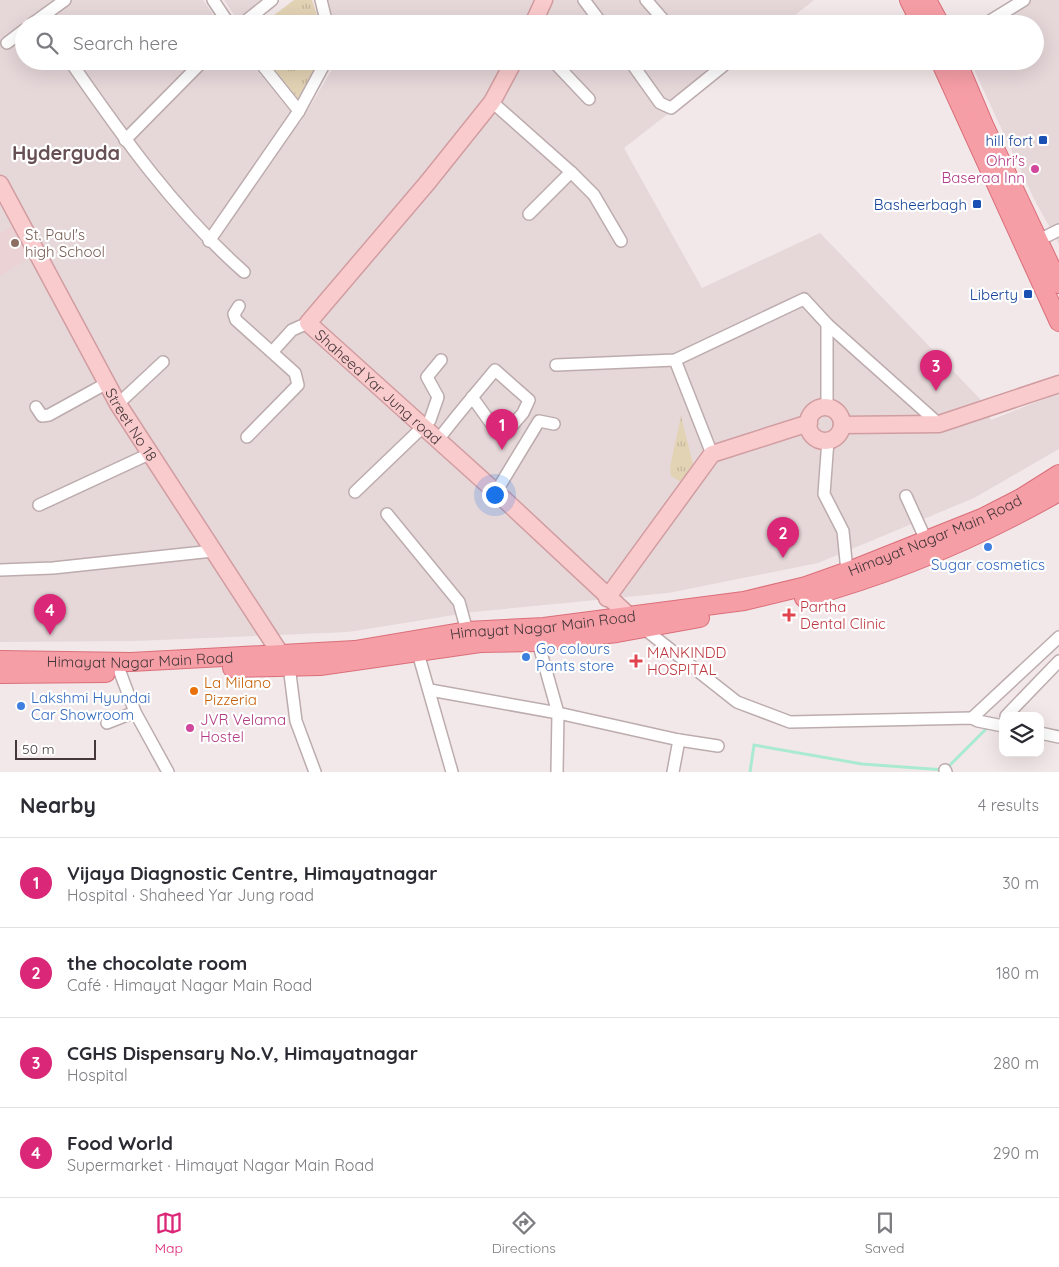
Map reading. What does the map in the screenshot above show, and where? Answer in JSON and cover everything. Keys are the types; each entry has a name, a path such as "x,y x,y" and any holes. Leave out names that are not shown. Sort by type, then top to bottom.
{"main road":[{"path":"909,0 916,15"},
{"path":"927,0 935,15"},
{"path":"944,70 1059,322"},
{"path":"961,70 1037,242 1059,284"},
{"name":"Himayat Nagar Main Road","path":"0,660 132,662 285,660 468,631 544,627 744,601 806,586 847,572 984,516 1021,498 1059,474"},
{"path":"0,674 120,672 285,660 320,666 480,643 538,642 642,628 763,608 841,588 1014,518 1059,492"},
{"path":"628,616 642,628"}],"street":[{"path":"47,15 65,0"},
{"path":"213,0 223,15"},
{"path":"253,15 272,0"},
{"path":"321,0 325,15"},
{"path":"537,15 544,0"},
{"path":"584,0 595,15"},
{"path":"646,0 659,15"},
{"path":"1000,15 1024,0"},
{"path":"7,43 15,37"},
{"path":"76,70 125,140 209,241 244,272"},
{"path":"125,140 194,70"},
{"path":"266,70 299,111"},
{"path":"209,241 299,111 321,70"},
{"name":"Shaheed Yar Jung road","path":"509,70 492,102 428,182 308,323 496,492 628,616"},
{"path":"561,70 589,100"},
{"path":"637,70 660,102 671,108 718,70"},
{"path":"492,102 571,172 594,196 621,241"},
{"path":"529,214 571,172"},
{"name":"Street No 18","path":"0,184 118,404 285,660"},
{"path":"1037,242 1059,230"},
{"path":"556,366 675,360 804,299 827,324 939,424"},
{"path":"239,306 234,314 236,320 273,351 295,373 298,385 248,437"},
{"path":"273,351 292,330 308,323"},
{"path":"827,324 825,380 827,407"},
{"path":"355,492 430,420 438,397 428,377 441,360"},
{"path":"675,360 712,454"},
{"path":"118,404 163,362"},
{"path":"438,440 472,397 494,370 529,400 523,412 504,434 501,434 498,433 472,397"},
{"path":"36,407 42,416 49,415 107,383"},
{"path":"842,425 939,424 1059,384"},
{"path":"827,407 837,411 842,425 837,436 828,440 813,436 809,423 811,414 815,410 827,407"},
{"path":"496,492 538,421 554,424"},
{"path":"607,598 712,454 809,423"},
{"path":"828,440 824,494 843,531 847,572"},
{"path":"40,505 149,454"},
{"path":"906,496 926,540"},
{"path":"387,514 459,602 468,631"},
{"path":"0,570 53,568 213,551"},
{"path":"642,628 737,702 790,722 975,720 999,723"},
{"path":"975,720 1059,637"},
{"path":"538,642 558,713 558,772"},
{"path":"418,653 452,772"},
{"path":"285,660 296,721 311,770"},
{"path":"1010,712 1059,660"},
{"path":"120,672 135,712 168,772"},
{"path":"430,690 558,713 679,740 718,746"},
{"path":"106,723 135,712"},
{"path":"1044,734 1059,737"},
{"path":"673,772 679,740"}],"shaded area":[{"path":"0,0 203,0 214,15 15,15 15,70 256,70 300,123 332,70 724,70 624,148 702,288 820,233 984,403 991,420 1059,393 1059,449 974,498 818,563 668,593 473,612 348,632 136,641 0,642"},
{"path":"224,0 261,0 242,15 234,15"},
{"path":"328,0 814,0 795,15 332,15"},
{"path":"1029,0 1059,0 1059,244 1034,199 974,70 1044,70 1044,15 1005,15"},
{"name":"St. Paul's high School","path":"17,223 38,253 0,276 0,233"}],"green space":[{"path":"294,0 312,0 317,15 274,15"},
{"path":"275,70 315,70 298,99"},
{"path":"681,416 694,468 686,485 671,476 670,467"}],"waterway":[{"path":"750,772 754,745 862,764 945,770 990,725"}],"place":[{"name":"hill fort","path":"1043,140"},
{"name":"Ohri's Baseraa Inn","path":"1035,169"},
{"name":"Basheerbagh","path":"977,204"},
{"name":"St. Paul's high School","path":"15,243"},
{"name":"Liberty","path":"1028,294"},
{"name":"CGHS Dispensary No.V, Himayatnagar","path":"936,391"},
{"name":"Vijaya Diagnostic Centre, Himayatnagar","path":"502,450"},
{"name":"Sugar cosmetics","path":"988,547"},
{"name":"the chocolate room","path":"783,558"},
{"name":"Partha Dental Clinic","path":"789,615"},
{"name":"Food World","path":"50,635"},
{"name":"Go colours Pants store","path":"526,657"},
{"name":"MANKINDD HOSPITAL","path":"636,661"},
{"name":"La Milano Pizzeria","path":"194,691"},
{"name":"Lakshmi Hyundai Car Showroom","path":"21,706"},
{"name":"JVR Velama Hostel","path":"190,728"}],"district":[{"name":"Hyderguda","path":"66,152"}]}
